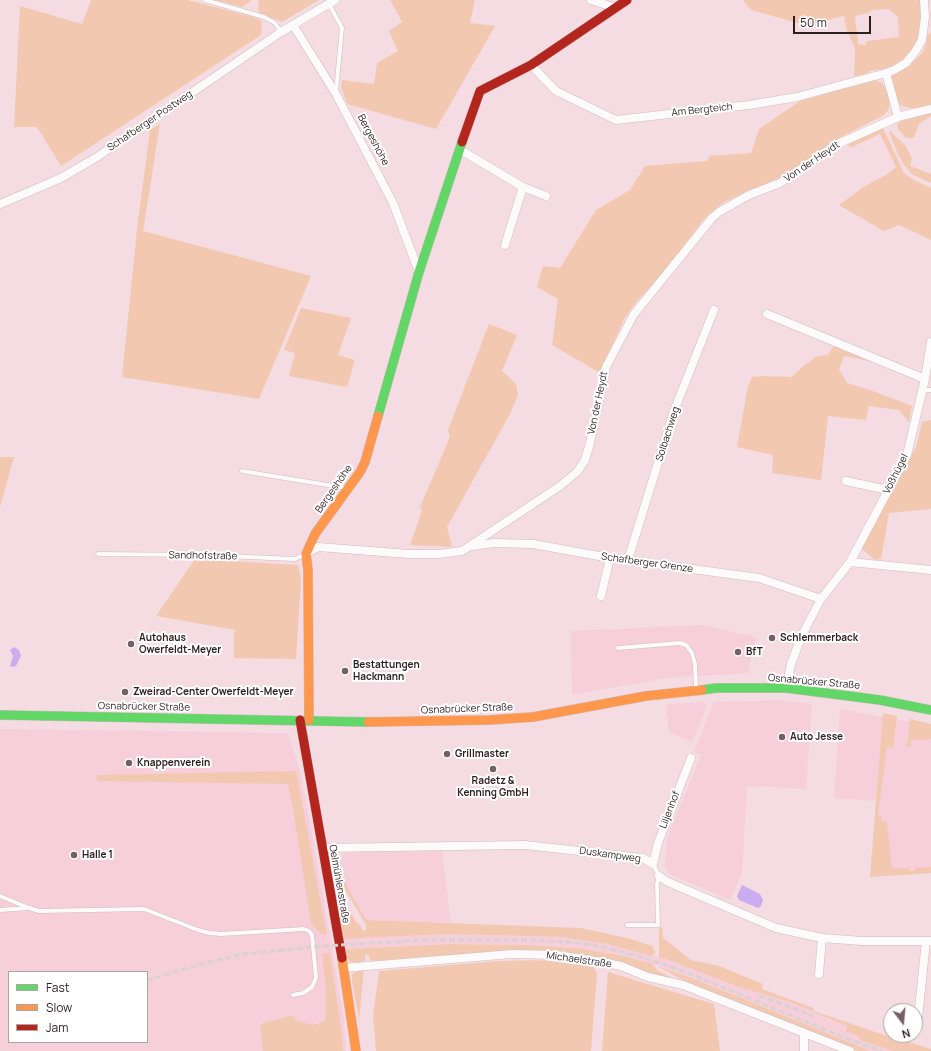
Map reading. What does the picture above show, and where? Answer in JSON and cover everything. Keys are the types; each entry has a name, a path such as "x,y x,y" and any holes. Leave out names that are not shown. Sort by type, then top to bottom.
{"street":[{"path":"591,0 616,8"},
{"name":"Bergeshöhe","path":"306,554 315,534 349,488 365,462 419,272 459,149 480,91 531,65 627,0"},
{"name":"Am Bergteich","path":"531,65 556,91 616,120 749,105 797,97 886,73 906,63 916,52 922,40 925,17 924,0"},
{"name":"Schafberger Postweg","path":"0,204 61,178 116,143 281,32 332,2"},
{"name":"Bergeshöhe","path":"293,25 336,94 393,203 419,272"},
{"path":"886,73 898,117"},
{"name":"Von der Heydt","path":"306,554 318,547 409,554 439,554 462,551 560,486 580,468 585,460 606,368 634,314 712,218 719,212 748,195 780,183 840,143 898,117 931,108"},
{"path":"459,149 523,187 546,196"},
{"path":"505,245 523,187"},
{"name":"Solbachweg","path":"628,560 674,411 714,310"},
{"path":"767,314 925,379"},
{"name":"Voßhügel","path":"786,688 791,664 802,635 822,599 850,562 907,455 927,390 925,379 931,342"},
{"path":"846,481 888,490"},
{"name":"Schafberger Grenze","path":"470,546 494,543 533,544 610,558 759,578 822,599"},
{"path":"305,720 308,570 306,554"},
{"path":"601,596 610,558"},
{"path":"850,562 931,570"},
{"name":"Osnabrücker Straße","path":"0,716 386,722 489,720 533,717 646,696 696,689 716,688 786,688 880,700 931,710"},
{"name":"Oelmühlenstraße","path":"305,720 322,848 356,1051"},
{"name":"Liljenhof","path":"653,864 658,842 690,758"},
{"name":"Duskampweg","path":"322,848 525,845 643,858 653,864"},
{"path":"659,876 668,882 776,928 822,938 862,941 929,941 920,1003"},
{"path":"819,974 822,938"},
{"name":"Michaelstraße","path":"343,968 512,954 557,955 621,966 648,977 683,985 850,1051"},
{"path":"804,1033 804,1051"}],"lane":[{"path":"204,0 264,17 275,23 281,32"},
{"path":"332,2 342,28 336,94"},
{"path":"242,471 349,488"},
{"name":"Sandhofstraße","path":"98,554 296,558 306,554"},
{"path":"618,648 680,643 686,646 692,653 695,664 696,689"},
{"name":"Duskampweg","path":"653,864 659,876"},
{"path":"627,925 658,925 657,884 659,876"},
{"path":"0,896 39,911 144,909 209,933 221,934 304,929 309,931 312,935 316,978 312,987 303,993 292,995"},
{"path":"0,910 29,908"}],"shaded area":[{"path":"91,0 187,0 254,17 262,21 261,35 61,166 37,127 14,127 20,6 82,24"},
{"path":"214,0 250,0 250,2 242,7"},
{"path":"259,0 319,0 282,22 259,13"},
{"path":"390,0 475,0 470,23 495,26 436,129 347,104 341,87 342,80 374,84 377,63 398,51 389,31 402,22"},
{"path":"743,0 920,0 921,18 918,38 913,48 903,59 882,72 879,69 869,71 867,74 854,76 855,49 846,28 844,16 805,25 751,10","holes":["889,9 898,17 899,37 867,41 865,45 858,44 855,16 868,13 872,10"]},
{"path":"931,32 931,105 925,108 910,108 900,105 895,96 891,83 892,76 914,61 923,52 927,41 927,36"},
{"path":"874,80 882,83 887,91 890,102 888,110 884,115 841,137 785,175 724,202 708,215 682,248 670,267 637,301 624,319 600,373 552,345 558,299 537,287 543,266 560,268 596,210 630,190 645,166 707,161 710,156 751,153 759,129 800,101"},
{"path":"931,113 931,116 919,124 914,137 911,139 905,137 898,129 897,125 900,121 908,117 918,117"},
{"path":"160,124 143,231 311,276 259,399 122,377 137,229 150,130"},
{"path":"883,128 904,173 914,180 931,188 931,240 899,225 884,231 839,205 865,186 886,175 896,167 880,134 850,148 848,144"},
{"path":"890,131 906,146 912,159 910,166 931,174 931,183 913,175 905,166 898,154 889,132"},
{"path":"301,308 351,318 338,355 355,360 347,387 289,376 295,353 284,350"},
{"path":"489,324 517,335 502,371 516,384 518,395 510,414 447,527 452,547 410,545 422,511 420,507 450,437 448,430"},
{"path":"834,345 874,362 844,356 839,369 847,383 912,406 909,422 899,410 869,406 866,420 828,416 821,480 772,473 773,455 737,447 748,386 752,377 792,377 817,356 828,355"},
{"path":"931,420 931,509 889,513 881,559 875,560 861,548 916,447 922,422"},
{"path":"0,457 14,457 0,507"},
{"path":"195,559 298,565 301,578 296,659 234,658 234,632 236,630 156,616"},
{"path":"701,625 756,637 748,673 667,678 572,695 571,631"},
{"path":"14,647 19,650 21,656 16,666 11,667 13,656 10,650"},
{"path":"779,700 812,704 806,789 747,786 742,873 730,900 669,874 665,866 667,838 701,755 694,752 714,702"},
{"path":"705,702 707,706 692,742 669,732 666,704"},
{"path":"840,709 931,726 931,873 870,877 876,801 834,798"},
{"path":"883,713 897,716 893,748 887,747 878,815 881,815 882,822 887,822 892,869 909,868 909,871 915,871 915,868 931,867 931,873 870,877"},
{"path":"910,719 931,724 931,739 911,740 911,746 907,747"},
{"path":"0,729 288,733 301,775 344,1021 346,1051 0,1051"},
{"path":"296,771 327,935 321,934 311,924 288,784 98,781 96,778 97,775"},
{"path":"442,851 451,923 366,920 337,866 337,861 340,856 344,853 350,852"},
{"path":"338,870 366,920 581,928 627,938 652,946 655,952 653,956 607,944 561,937 448,934 343,940 334,882 356,922 360,925 363,931 366,930 366,925 340,881"},
{"path":"742,885 760,894 763,900 761,906 758,908 739,900 737,896"},
{"path":"662,927 663,938 691,960 719,966 763,984 762,989 813,1008 814,1011 883,1035 883,1043 911,1043 931,1049 931,1051 893,1051 860,1040 858,1036 846,1032 847,1026 793,1003 736,986 666,959 659,958 659,929"},
{"path":"448,934 561,937 607,944 645,953 666,959 736,986 793,1003 847,1026 859,1036 860,1040 893,1051 871,1051 692,978 659,966 619,955 562,947 531,945 448,944 347,949 344,940"},
{"path":"448,944 531,945 582,949 619,955 653,964 657,970 676,980 594,958 492,954 449,955 371,961 368,955 365,955 365,961 355,963 346,957 344,948"},
{"path":"330,953 343,1051 263,1051 260,1024 292,1015 298,1021 313,1025 325,1021 326,991 322,954"},
{"path":"555,960 592,965 597,973 591,1051 376,1051 373,1016 379,971 500,961"},
{"path":"657,966 692,978 871,1051 858,1051 692,985"},
{"path":"364,969 359,1020 352,975"},
{"path":"608,972 714,1004 720,1051 602,1051"}],"railway":[{"path":"148,980 243,954 324,946 424,940 528,940 568,942 599,946 638,956 678,969 843,1037 882,1051"},
{"path":"759,996 813,1016"}],"traffic: fast":[{"path":"378,416 419,272 462,142"},
{"path":"702,690 716,688 786,688 880,700 931,710"},
{"path":"0,715 368,722"}],"traffic: slow":[{"path":"309,720 308,570 306,554 315,534 360,472 365,462 378,416"},
{"path":"368,722 489,720 533,717 646,696 702,690"},
{"path":"342,958 356,1051"}],"traffic: jam":[{"path":"462,142 480,91 531,65 627,0"},
{"path":"300,720 342,958"}],"place":[{"name":"Schlemmerback","path":"772,638"},
{"name":"Autohaus Owerfeldt-Meyer","path":"131,644"},
{"name":"BfT","path":"738,652"},
{"name":"Bestattungen Hackmann","path":"345,671"},
{"name":"Zweirad-Center Owerfeldt-Meyer","path":"125,692"},
{"name":"Auto Jesse","path":"782,737"},
{"name":"Grillmaster","path":"447,754"},
{"name":"Knappenverein","path":"129,763"},
{"name":"Radetz & Kenning GmbH","path":"493,769"},
{"name":"Halle 1","path":"74,855"}]}
